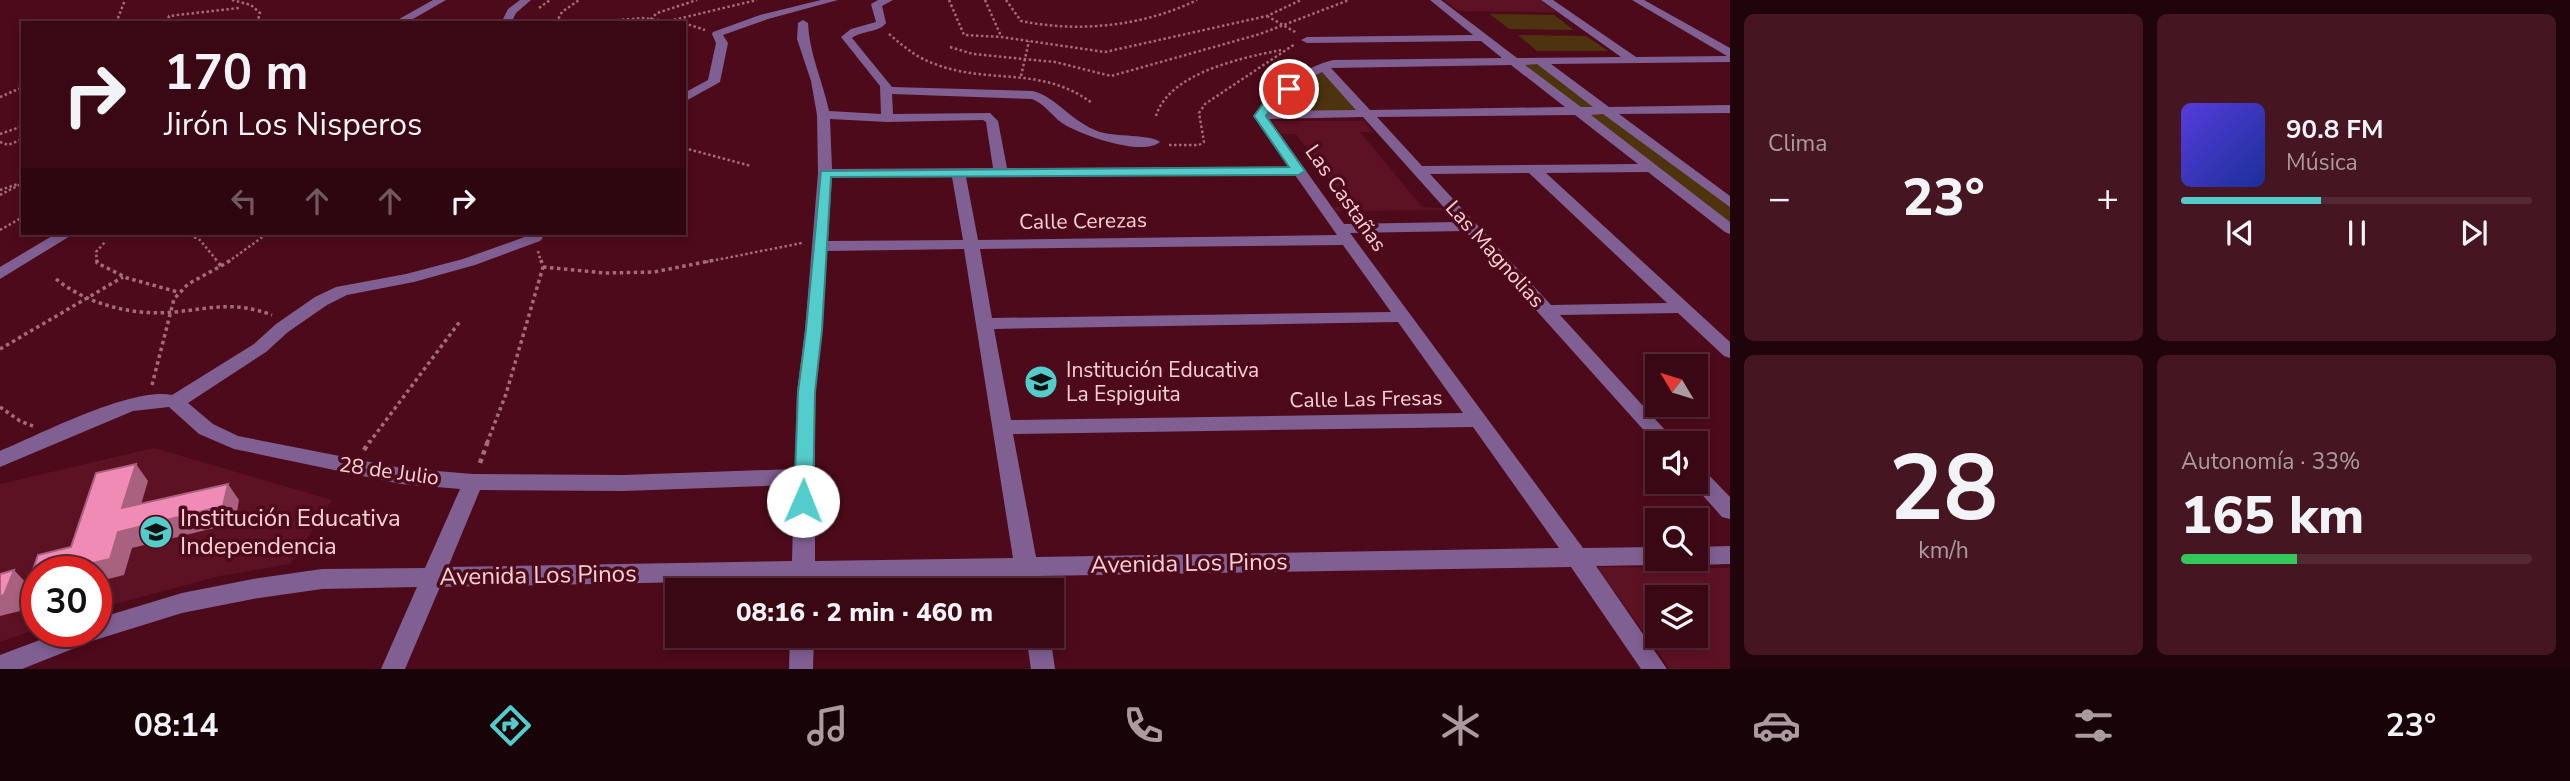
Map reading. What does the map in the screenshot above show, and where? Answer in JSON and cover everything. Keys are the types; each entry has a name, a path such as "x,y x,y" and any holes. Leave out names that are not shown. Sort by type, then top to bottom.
{"street":[{"path":"401,21 441,0"},
{"path":"686,97 714,82 722,43 717,34 764,17 833,0"},
{"path":"887,118 887,90 846,37 855,31 874,28 881,23 876,4 888,0"},
{"path":"1435,0 1730,229"},
{"path":"1546,0 1633,60"},
{"path":"1637,0 1730,53"},
{"path":"507,21 512,11 525,1"},
{"path":"803,23 803,39 817,81 823,115 825,173 806,392 803,578"},
{"path":"1307,40 1485,38"},
{"path":"1260,116 1269,104 1322,66 1345,63 1730,59"},
{"path":"1541,62 1730,203"},
{"name":"Las Magnolias","path":"1322,66 1656,431"},
{"path":"887,90 1041,97 1066,120 1093,135 1117,141 1153,142"},
{"path":"1260,116 1577,110 1727,112"},
{"path":"823,115 887,118 986,116 992,121 1001,174"},
{"name":"Las Castañas","path":"1260,116 1342,234 1580,558 1656,669"},
{"path":"1419,170 1652,168"},
{"path":"1533,169 1730,352"},
{"path":"825,173 1298,171"},
{"path":"959,174 1028,578"},
{"name":"Calle Cerezas","path":"821,243 970,243 1342,234 1470,226"},
{"path":"0,274 64,235"},
{"path":"0,459 130,405 165,400 175,402 260,348 321,301 342,291 408,279 469,262 535,238"},
{"path":"1546,310 1682,309"},
{"path":"986,324 1403,317"},
{"name":"28 de Julio","path":"175,402 206,429 234,442 401,476 473,482 622,483 803,477"},
{"name":"Calle Las Fresas","path":"1002,426 1479,420"},
{"path":"393,669 473,482"},
{"path":"1708,487 1730,512"},
{"path":"1708,556 1730,555"},
{"name":"Avenida Los Pinos","path":"835,578 1026,566 1645,556"},
{"name":"Avenida Los Pinos","path":"112,625 182,603 322,579 665,579"},
{"path":"0,666 50,647"},
{"path":"801,669 802,648"},
{"path":"1040,648 1043,669"}],"path":[{"path":"117,21 125,0"},
{"path":"232,0 256,8 260,13 258,21"},
{"path":"557,21 562,12 579,0"},
{"path":"648,21 657,13 697,0"},
{"path":"648,21 669,21 757,0"},
{"path":"949,0 964,35 1001,37 1105,52 1179,33 1267,16 1301,0"},
{"path":"985,0 1001,37"},
{"path":"1006,0 1021,22 1084,27 1168,12 1197,0"},
{"path":"950,47 971,53 1065,65 1092,75 1111,76 1260,34 1349,0"},
{"path":"168,21 169,16 239,8"},
{"path":"686,24 717,34"},
{"path":"874,28 888,34 913,54 930,63 965,72 1021,76 1066,86 1081,93 1092,103"},
{"path":"1156,116 1166,95 1175,87 1211,71 1307,40"},
{"path":"1015,94 1015,85 1021,76 1029,41"},
{"path":"1153,142 1199,145 1204,142 1199,113 1205,104 1285,49"},
{"path":"0,97 21,88"},
{"path":"0,134 21,127"},
{"path":"0,142 8,145 21,140"},
{"path":"686,149 751,166"},
{"path":"0,193 21,184"},
{"path":"0,230 21,218"},
{"path":"189,235 200,240 221,266"},
{"path":"144,403 158,371 178,292 235,258 265,235"},
{"path":"473,482 506,394 543,267 535,238"},
{"path":"105,242 96,252 97,263 123,276 178,292"},
{"path":"543,267 605,273 654,272 821,243"},
{"path":"0,349 123,276"},
{"path":"56,279 63,287 85,297 136,310 171,312 235,304 250,306 290,323"},
{"path":"352,467 461,320"},
{"path":"0,407 20,421 55,435"}],"shaded area":[{"path":"1444,0 1539,0 1556,12 1459,11"},
{"path":"1490,14 1554,15 1574,30 1509,29"},
{"path":"1518,35 1586,36 1608,51 1537,51"},
{"path":"1516,62 1541,62 1730,203 1730,229"},
{"path":"1323,71 1361,111 1268,113 1269,109"},
{"path":"1272,121 1364,121 1373,132 1360,132 1422,207 1443,210 1336,211 1333,207 1349,207 1296,134 1281,134"},
{"name":"Institución Educativa Independencia","path":"154,448 332,500 290,564 220,576 112,605 112,556 21,556 21,635 0,642 0,484"},
{"path":"1597,567 1645,567 1645,571 1708,571 1708,568 1730,568 1730,669 1670,669 1655,648 1708,648 1708,585 1645,585 1645,634"}],"building":[{"path":"136,464 122,508 228,484 223,506 118,532 111,556 38,556 71,547 96,473"},
{"path":"14,570 4,595 0,596 0,574"}],"place":[{"name":"Institución Educativa La Espiguita","path":"1041,382"},
{"name":"Institución Educativa Independencia","path":"156,532"}],"route":[{"path":"803,501 806,392 814,330 825,173 1298,171 1260,116 1269,104 1289,89"}]}
